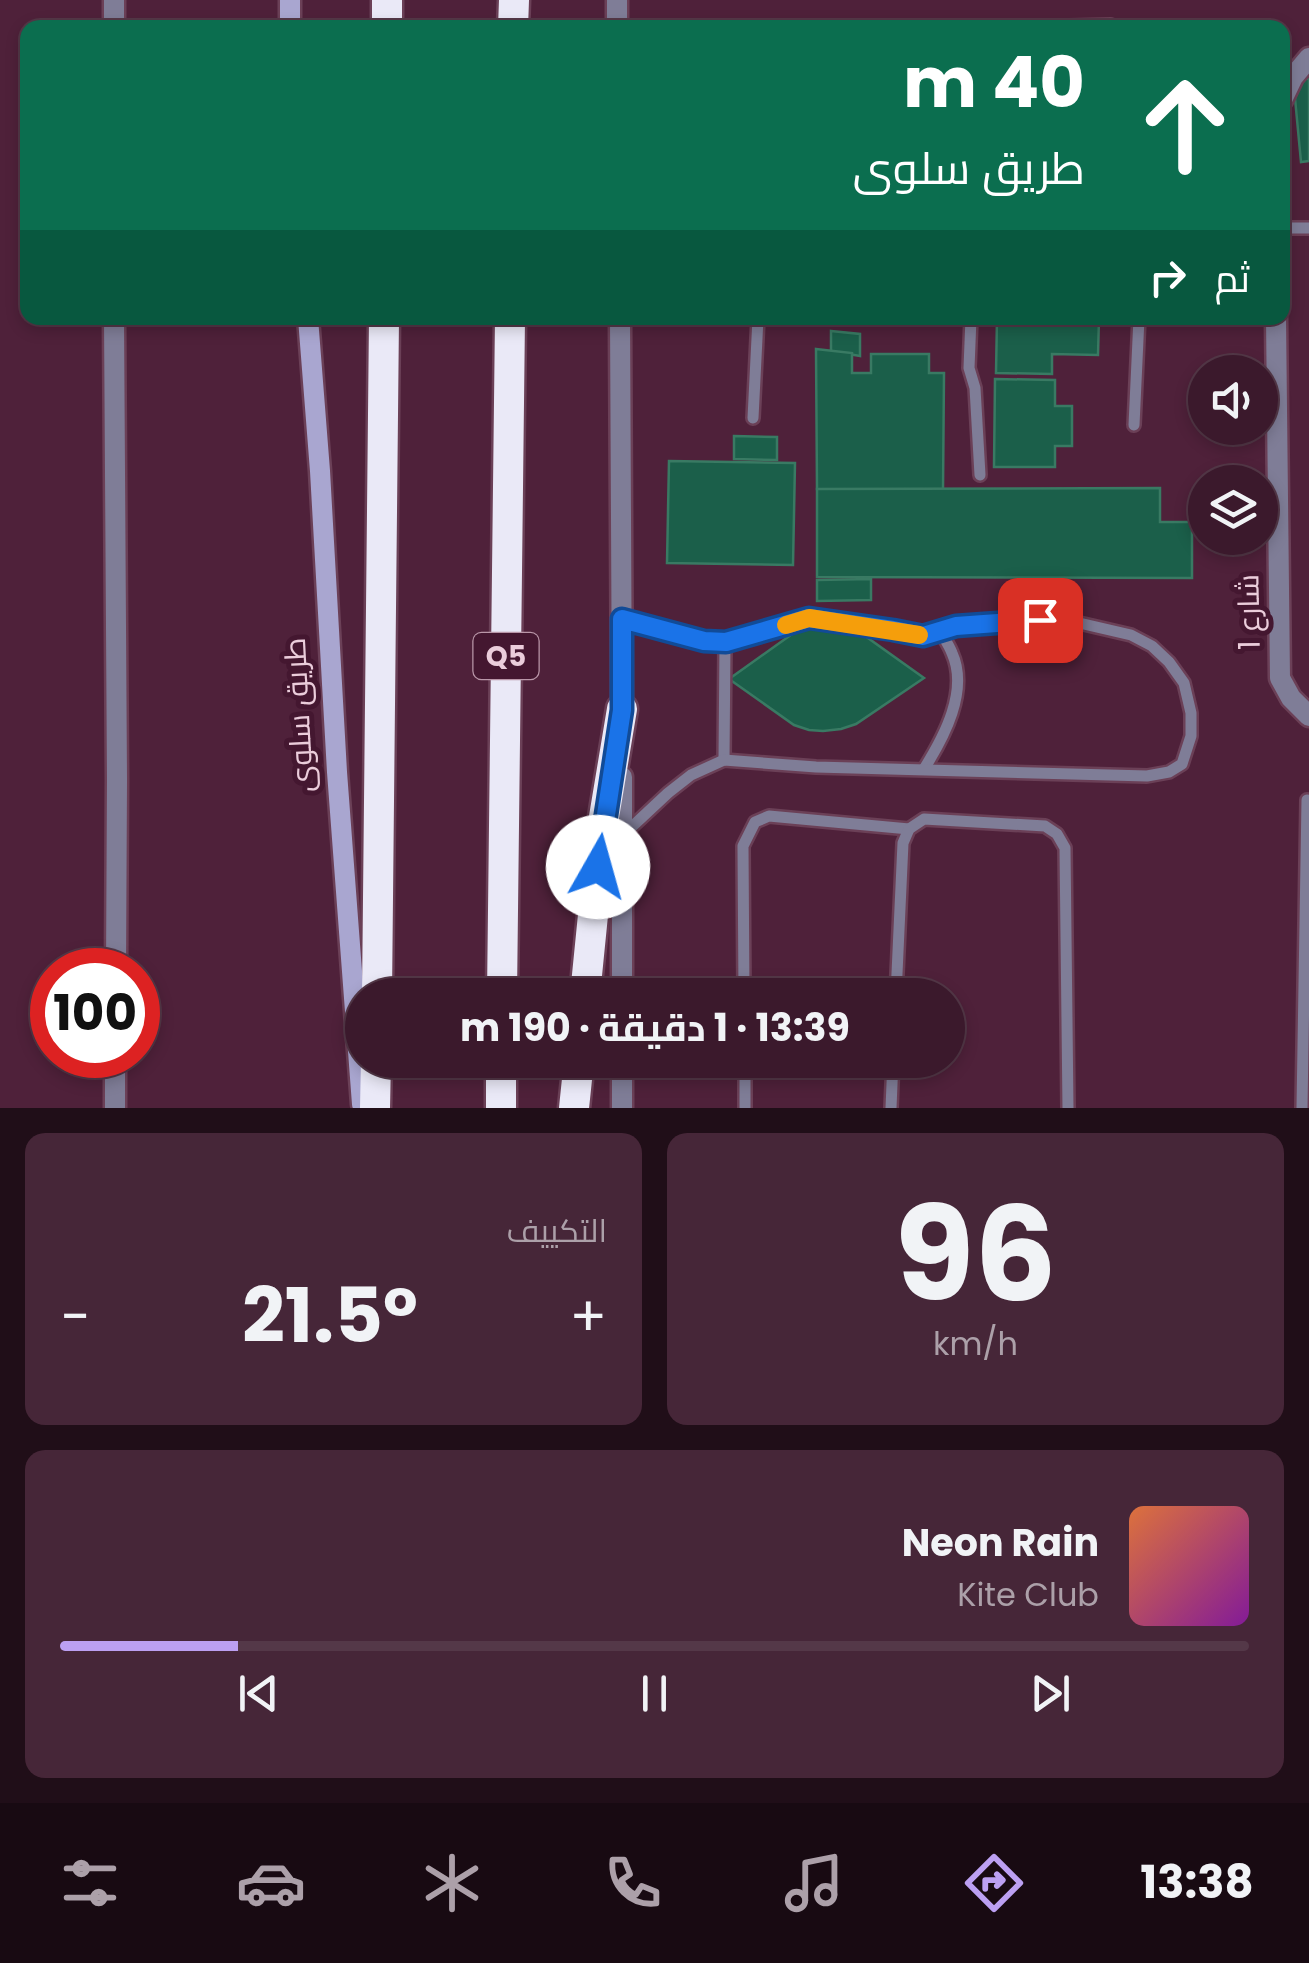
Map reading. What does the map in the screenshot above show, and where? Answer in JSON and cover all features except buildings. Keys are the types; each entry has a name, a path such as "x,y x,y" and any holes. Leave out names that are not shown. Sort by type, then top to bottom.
{"highway":[{"path":"377,978 384,325"},
{"name":"Q5","path":"502,978 510,325"},
{"path":"587,978 601,835 622,710"},
{"path":"376,1078 376,1108"},
{"path":"500,1108 501,1078"},
{"path":"574,1108 577,1078"}],"main road":[{"name":"طريق سلوى","path":"309,325 363,1108"}],"street":[{"path":"1290,83 1309,58"},
{"path":"114,325 116,948"},
{"path":"620,325 622,978"},
{"name":"شارع 1","path":"1276,325 1280,678 1291,698 1309,716"},
{"path":"115,1078 115,1108"},
{"path":"622,1078 622,1108"}],"lane":[{"path":"753,418 758,325"},
{"path":"971,325 969,368 975,388 980,475"},
{"path":"1134,426 1139,325"},
{"path":"622,619 704,641 726,642 809,618 923,636 956,626 1040,620 1075,622 1131,636 1152,646 1184,683 1192,713 1191,736 1182,764 1170,772 1146,776 816,767 724,760 691,775 668,792 622,836"},
{"path":"924,769 956,700 958,676 954,655 940,631"},
{"path":"724,760 726,642"},
{"path":"1302,1108 1307,800"},
{"path":"744,978 744,846 755,822 769,816 909,829"},
{"path":"897,978 903,842 909,829 924,818 1045,826 1057,834 1065,848 1068,1108"},
{"path":"745,1078 745,1108"},
{"path":"891,1108 892,1078"}],"slow traffic":[{"path":"786,625 809,618 919,635"}],"route":[{"path":"598,867 622,710 622,619 704,641 726,642 809,618 923,636 956,626 1040,620"}]}
